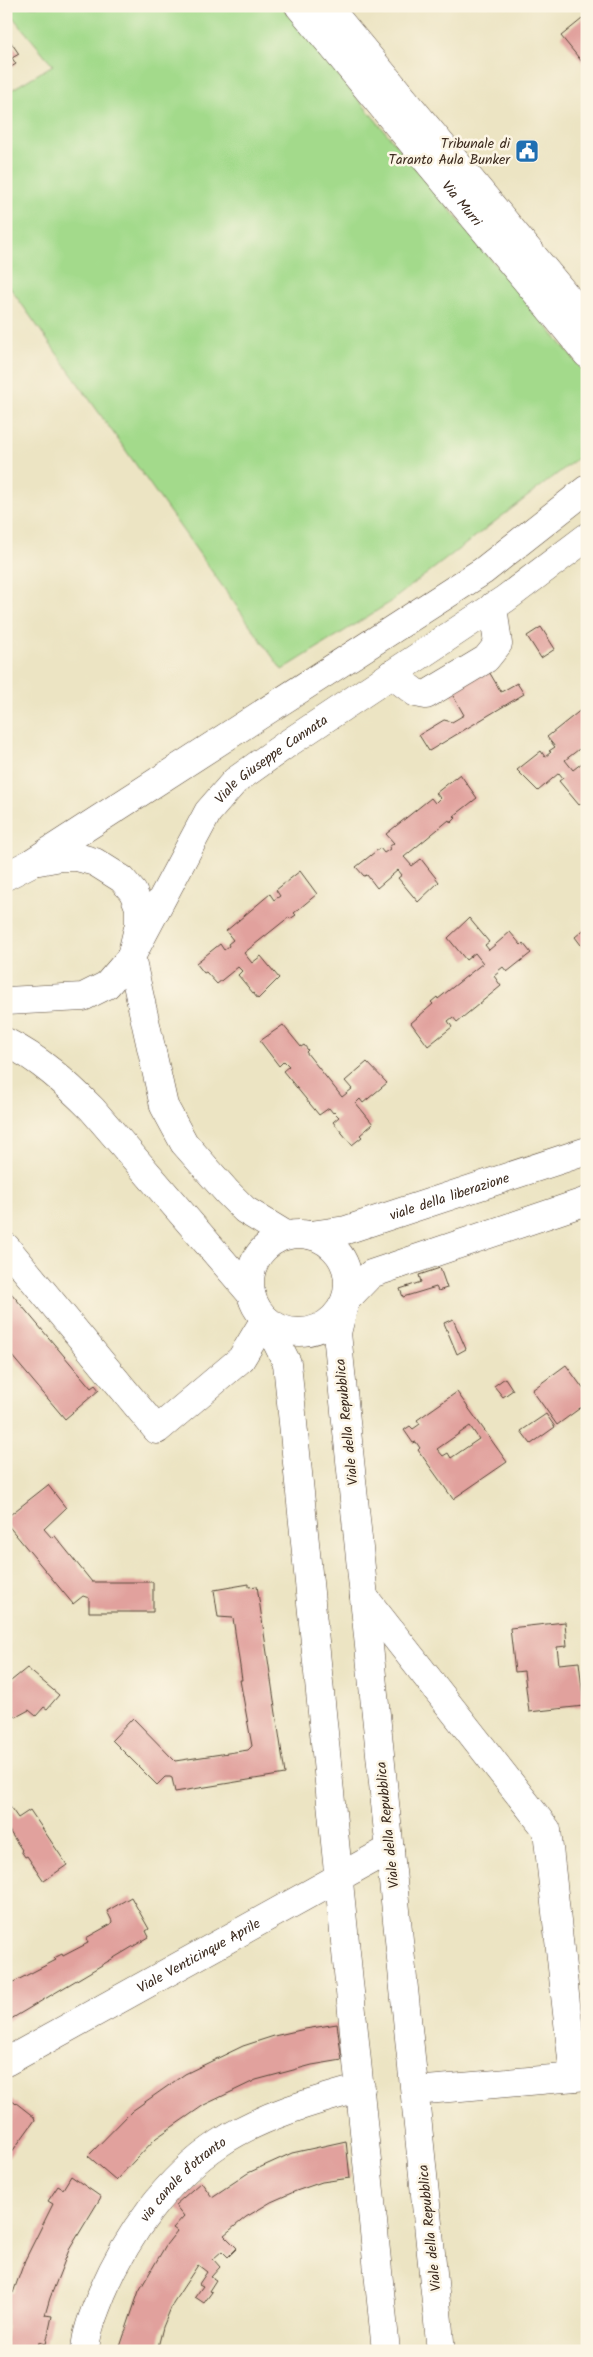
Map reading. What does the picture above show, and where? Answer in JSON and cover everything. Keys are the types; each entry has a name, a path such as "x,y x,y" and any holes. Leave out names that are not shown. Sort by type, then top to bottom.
{"street":[{"name":"Via Murri","path":"299,6 587,354"},
{"name":"Via Murri","path":"327,6 587,321"},
{"path":"6,876 31,863 383,638 483,571 587,489"},
{"name":"Viale Giuseppe Cannata","path":"6,1001 83,997 107,985 131,957 196,832 218,798 235,781 493,606 587,537"},
{"path":"383,638 396,671 416,694 426,695 486,659 498,644 493,606"},
{"path":"31,863 60,857 77,857 95,862 122,879 132,892 138,907 139,924 131,957 164,1106 173,1124 184,1143 245,1210 298,1235 326,1241 338,1252 346,1267 349,1284 345,1300"},
{"path":"6,1042 24,1051 64,1080 251,1294"},
{"name":"viale della liberazione","path":"298,1235 346,1230 587,1151"},
{"path":"298,1235 272,1242 261,1252 254,1264 250,1279 251,1294 256,1307 266,1319 278,1328 294,1332 310,1331 325,1325 331,1320 345,1300 371,1274 587,1201"},
{"path":"6,1247 157,1430 241,1359 266,1319"},
{"name":"Viale della Repubblica","path":"345,1300 337,1333 441,2351"},
{"path":"266,1319 286,1363 340,1877 386,2351"},
{"path":"364,1597 548,1830 581,2077 415,2090"},
{"name":"Viale Venticinque Aprile","path":"6,2062 390,1849"},
{"name":"via canale d'otranto","path":"84,2351 94,2312 115,2264 137,2226 159,2199 188,2169 220,2143 257,2124 298,2105 361,2088"}],"green space":[{"path":"6,6 281,6 587,375 587,451 386,605 282,670 6,282 6,93 53,65 6,9"}],"building":[{"path":"587,15 587,68 561,36"},
{"path":"6,35 19,54 12,58 16,64 6,70"},
{"path":"541,627 555,649 541,658 527,636"},
{"path":"478,653 501,692 517,683 524,694 429,751 419,735 444,720 452,722 464,715 441,675"},
{"path":"587,705 587,743 565,760 573,770 582,763 587,769 587,799 579,805 559,781 563,778 559,773 538,791 517,770 541,751 545,757 551,752 549,751 555,747 547,737"},
{"path":"460,774 477,798 454,816 456,818 451,823 449,820 404,857 412,866 421,859 439,882 418,902 398,878 402,875 398,870 377,888 367,875 364,876 356,867 380,848 384,853 390,849 389,847 394,843 386,834 431,798 435,803 440,798 436,793"},
{"path":"300,871 317,894 294,913 296,915 290,919 289,917 244,953 252,963 261,956 279,978 258,999 238,975 242,971 238,967 217,984 196,963 220,944 224,950 229,946 228,944 233,940 226,931 270,894 274,900 280,896 276,890"},
{"path":"469,918 489,942 485,945 489,950 510,932 531,953 507,972 503,967 498,971 494,976 501,986 457,1022 453,1017 448,1021 452,1027 428,1046 411,1023 433,1004 431,1002 437,997 438,999 483,963 475,953 466,960 448,938"},
{"path":"587,927 587,953 575,937"},
{"path":"283,1025 301,1047 304,1045 308,1050 306,1052 342,1097 352,1089 345,1081 367,1062 387,1083 363,1103 360,1099 356,1103 373,1124 352,1145 333,1122 339,1117 329,1108 319,1115 283,1071 289,1066 284,1061 279,1066 260,1041"},
{"path":"440,1268 447,1288 438,1291 436,1287 403,1297 400,1289 421,1282 419,1275"},
{"path":"6,1287 91,1388 95,1385 99,1390 65,1419 6,1349"},
{"path":"453,1319 466,1349 457,1354 444,1323"},
{"path":"566,1365 587,1394 587,1403 557,1425 532,1390"},
{"path":"505,1378 513,1390 503,1397 494,1386"},
{"path":"457,1392 507,1462 453,1499 418,1450 420,1448 416,1442 413,1443 404,1430 410,1426 413,1429 420,1424 417,1420","holes":["470,1426 479,1439 451,1458 448,1453 443,1456 437,1449"]},
{"path":"546,1414 555,1427 531,1444 521,1431"},
{"path":"48,1485 66,1508 44,1529 52,1538 55,1536 92,1582 153,1582 153,1612 89,1612 89,1598 83,1596 73,1604 6,1523 6,1518"},
{"path":"249,1584 249,1587 257,1586 285,1774 175,1792 172,1778 170,1777 165,1777 157,1785 112,1740 133,1718 175,1761 248,1750 252,1746 240,1680 242,1680 233,1618 218,1617 214,1590"},
{"path":"565,1622 567,1646 557,1647 559,1664 579,1662 584,1706 529,1712 524,1671 515,1672 510,1628"},
{"path":"27,1668 59,1695 47,1709 44,1707 36,1716 29,1710 16,1717 15,1715 6,1722 6,1685"},
{"path":"6,1801 18,1818 30,1810 67,1865 44,1881 27,1856 25,1857 6,1826"},
{"path":"131,1897 149,1929 146,1931 149,1937 6,2022 6,1986 56,1960 54,1958 62,1954 63,1956 88,1943 86,1938 111,1924 112,1921 107,1911"},
{"path":"337,2024 342,2060 312,2065 256,2080 204,2105 156,2138 116,2180 88,2156 132,2111 185,2074 243,2046 274,2036"},
{"path":"9,2099 34,2117 35,2120 6,2160 6,2102"},
{"path":"346,2141 350,2178 322,2182 296,2191 271,2202 246,2217 224,2235 237,2248 228,2257 222,2251 213,2259 220,2267 211,2277 216,2280 209,2291 212,2292 204,2303 195,2297 203,2286 199,2284 207,2272 198,2265 173,2303 163,2327 157,2351 139,2351 120,2347 139,2291 166,2245 177,2231 173,2228 184,2216 175,2205 201,2182 212,2197 248,2173 292,2153"},
{"path":"71,2176 101,2197 69,2250 50,2298 45,2315 52,2316 46,2344 39,2342 38,2351 6,2351 8,2292 13,2293 25,2260 53,2204 48,2201 58,2186 63,2189"}],"place":[{"name":"Tribunale di Taranto Aula Bunker","path":"527,151"}]}
